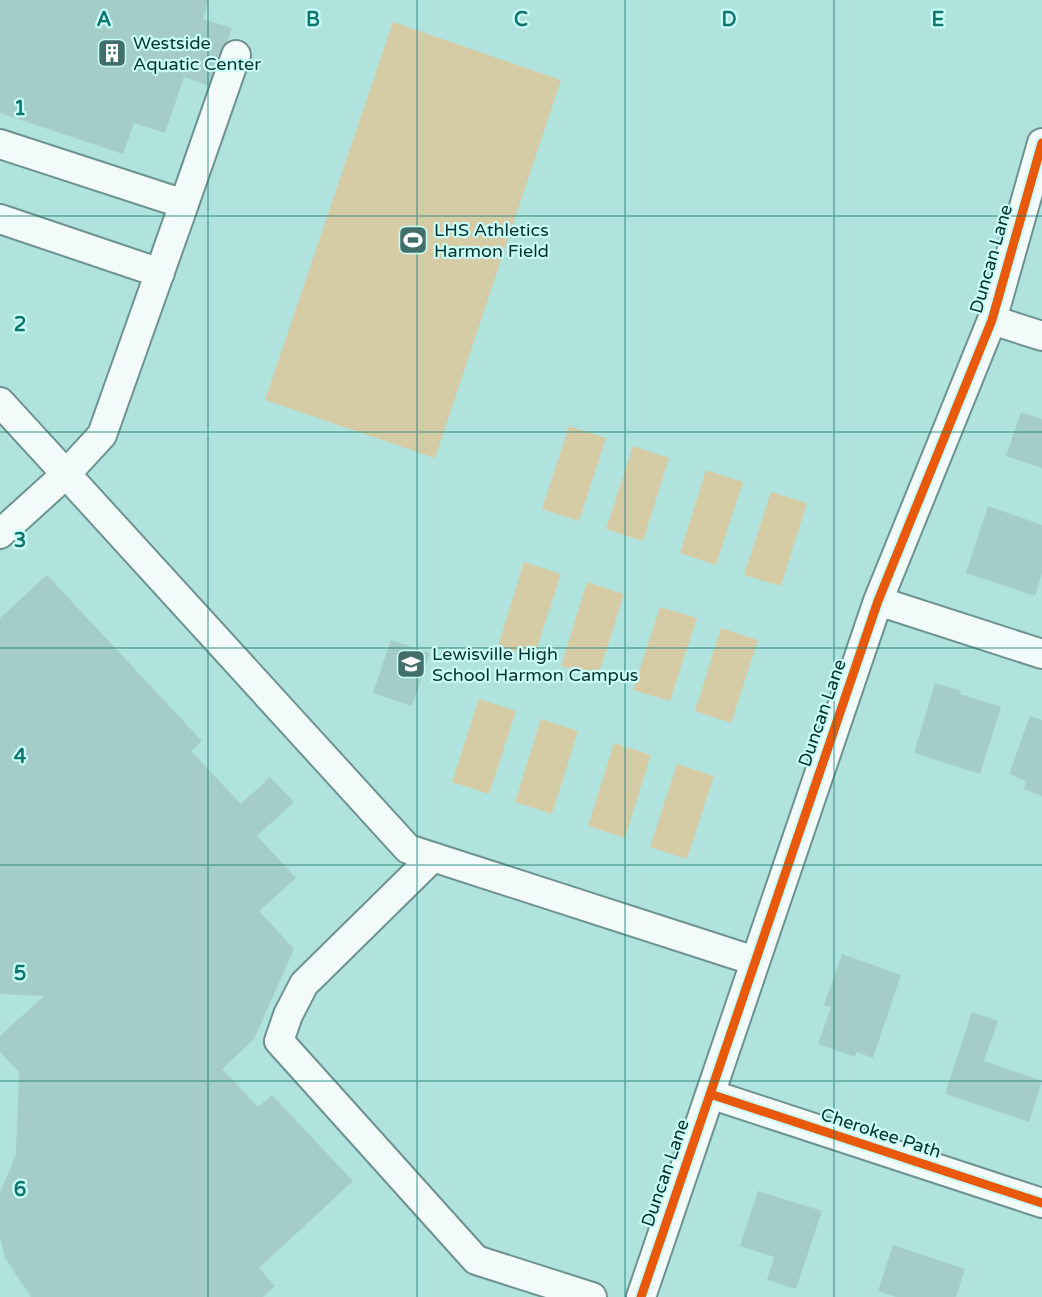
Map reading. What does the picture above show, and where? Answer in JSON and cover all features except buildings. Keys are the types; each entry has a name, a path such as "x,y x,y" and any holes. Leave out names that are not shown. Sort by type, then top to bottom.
{"street":[{"path":"0,534 66,474 102,435 236,55"},
{"name":"Duncan Lane","path":"641,1297 878,601 992,320 1042,143"},
{"path":"0,144 183,204"},
{"path":"0,219 160,273"},
{"path":"992,320 1042,336"},
{"path":"0,402 408,849 755,961"},
{"path":"878,601 1042,654"},
{"path":"433,857 304,984 288,1015 279,1041 477,1260 592,1297"},
{"name":"Cherokee Path","path":"710,1094 1042,1203"}],"shaded area":[{"name":"LHS Athletics Harmon Field","path":"393,22 561,80 435,458 265,400"},
{"path":"569,426 606,438 579,521 542,509"},
{"path":"633,446 669,458 643,541 606,529"},
{"path":"706,470 743,482 716,565 680,553"},
{"path":"771,492 807,503 781,586 744,575"},
{"path":"524,562 561,574 534,657 498,646"},
{"path":"587,582 624,594 598,677 561,666"},
{"path":"660,607 697,618 670,701 633,690"},
{"path":"721,628 758,640 731,723 695,711"},
{"path":"479,699 516,711 489,794 452,782"},
{"path":"541,719 578,731 552,814 515,802"},
{"path":"614,743 651,755 625,838 588,826"},
{"path":"677,764 714,776 687,859 650,847"}],"cycle path":[{"path":"641,1297 878,601 992,320 1042,143"},
{"path":"710,1094 1042,1203"}],"place":[{"name":"Westside Aquatic Center","path":"112,53"},
{"name":"LHS Athletics Harmon Field","path":"413,240"},
{"name":"Lewisville High School Harmon Campus","path":"411,664"}]}
